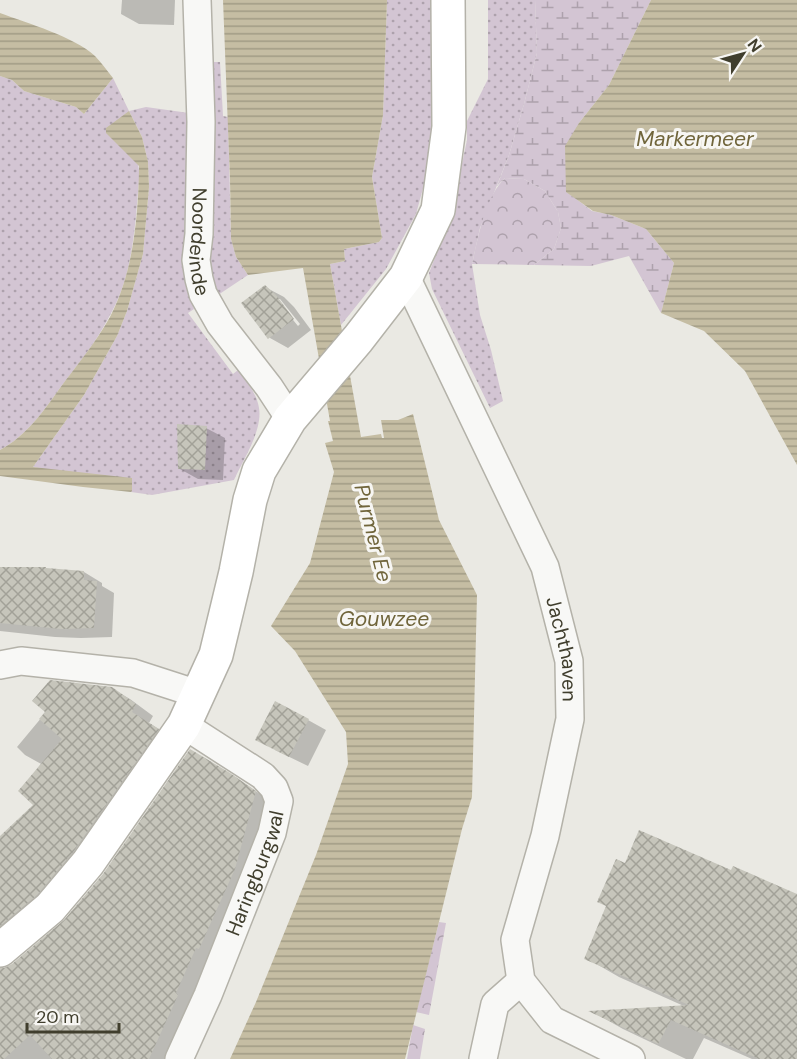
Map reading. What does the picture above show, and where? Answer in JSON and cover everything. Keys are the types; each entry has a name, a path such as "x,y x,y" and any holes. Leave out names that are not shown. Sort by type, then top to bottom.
{"street":[{"name":"Noordeinde","path":"197,0 201,122 199,234 196,260 199,279 203,294 220,324 269,387 290,419"},
{"path":"0,950 50,908 88,863 184,725 216,655 236,572 249,500 259,471 290,419 406,277 438,210 449,127 448,0"},
{"name":"Jachthaven","path":"406,277 545,567 569,661 570,719 545,836 515,940 521,981"},
{"path":"0,665 21,661 133,672 198,694"},
{"name":"Haringburgwal","path":"179,1059 208,995 272,833 279,801 274,788 263,776 184,725"},
{"path":"483,1059 495,1004 521,981 552,1020 631,1059"}],"green space":[{"path":"387,0 435,0 431,159 416,214 386,269 341,325 330,264 345,261 344,249 379,242 382,238 372,177 383,115"},
{"path":"488,0 535,0 537,53 509,155 480,228 472,264 480,315 503,401 490,408 432,289 429,273 448,224 456,192 467,140 467,121 488,79"},
{"path":"535,0 651,0 609,85 579,123 567,192 592,211 611,215 646,229 674,263 661,313 629,256 591,266 534,265 554,249 561,228 558,212 545,191 524,179 505,178 497,186 509,155 537,53"},
{"path":"208,62 220,62 223,116 228,117 231,239 236,257 248,275 215,297 208,274"},
{"path":"0,76 12,80 24,91 76,107 84,114 113,78 129,111 139,180 132,251 128,268 117,301 104,327 26,431 0,450"},
{"path":"146,107 189,113 184,261 194,309 188,313 233,374 238,370 245,379 254,393 259,408 255,435 234,480 152,495 131,492 132,490 33,467 84,395 117,336 127,311 143,254 149,187 148,162 142,137 129,111"},
{"path":"505,178 524,179 545,191 558,212 561,228 554,249 534,265 472,264 487,207"},
{"path":"439,922 446,923 429,1015 416,1012"},
{"path":"413,1025 425,1029 420,1059 407,1059"}],"water":[{"name":"Gouwzee","path":"223,0 387,0 383,115 372,177 382,238 379,242 344,249 345,261 330,264 361,437 381,434 384,438 381,420 398,420 413,414 439,520 477,595 472,797 405,1059 230,1059 256,1002 316,855 348,764 346,732 295,651 271,626 310,563 334,472 325,443 333,441 303,268 248,275 236,257 231,239"},
{"name":"Markermeer","path":"651,0 797,0 797,465 745,371 704,331 661,313 674,263 646,229 611,215 593,211 566,192 565,146 579,123 609,85"},
{"path":"0,13 75,42 100,61 113,78 84,114 76,107 24,91 12,80 0,76"},
{"path":"129,111 142,137 148,162 149,187 143,254 127,311 117,336 84,395 33,467 132,478 132,491 0,476 0,450 18,438 47,406 99,335 118,300 133,245 139,166 106,133 106,128"}],"building":[{"path":"265,285 276,295 294,319 268,339 241,303"},
{"path":"177,424 207,426 205,470 178,469"},
{"path":"0,567 46,567 84,571 84,580 97,581 94,628 61,629 0,623"},
{"path":"50,680 112,687 136,704 132,712 159,729 73,852 37,895 0,926 0,836 33,805 18,791 62,739 39,719 45,712 32,701"},
{"path":"275,701 309,719 289,757 255,740"},
{"path":"190,749 256,791 235,869 199,949 196,948 149,1059 52,1059 30,1035 4,1059 0,1059 0,968 12,964 64,920 103,874"},
{"path":"639,830 731,870 733,866 797,894 797,1059 759,1059 671,1020 658,1044 588,1011 689,1005 584,959 606,906 597,902 616,859 625,863"}],"water label":[{"name":"Purmer Ee","path":"373,533"}]}
